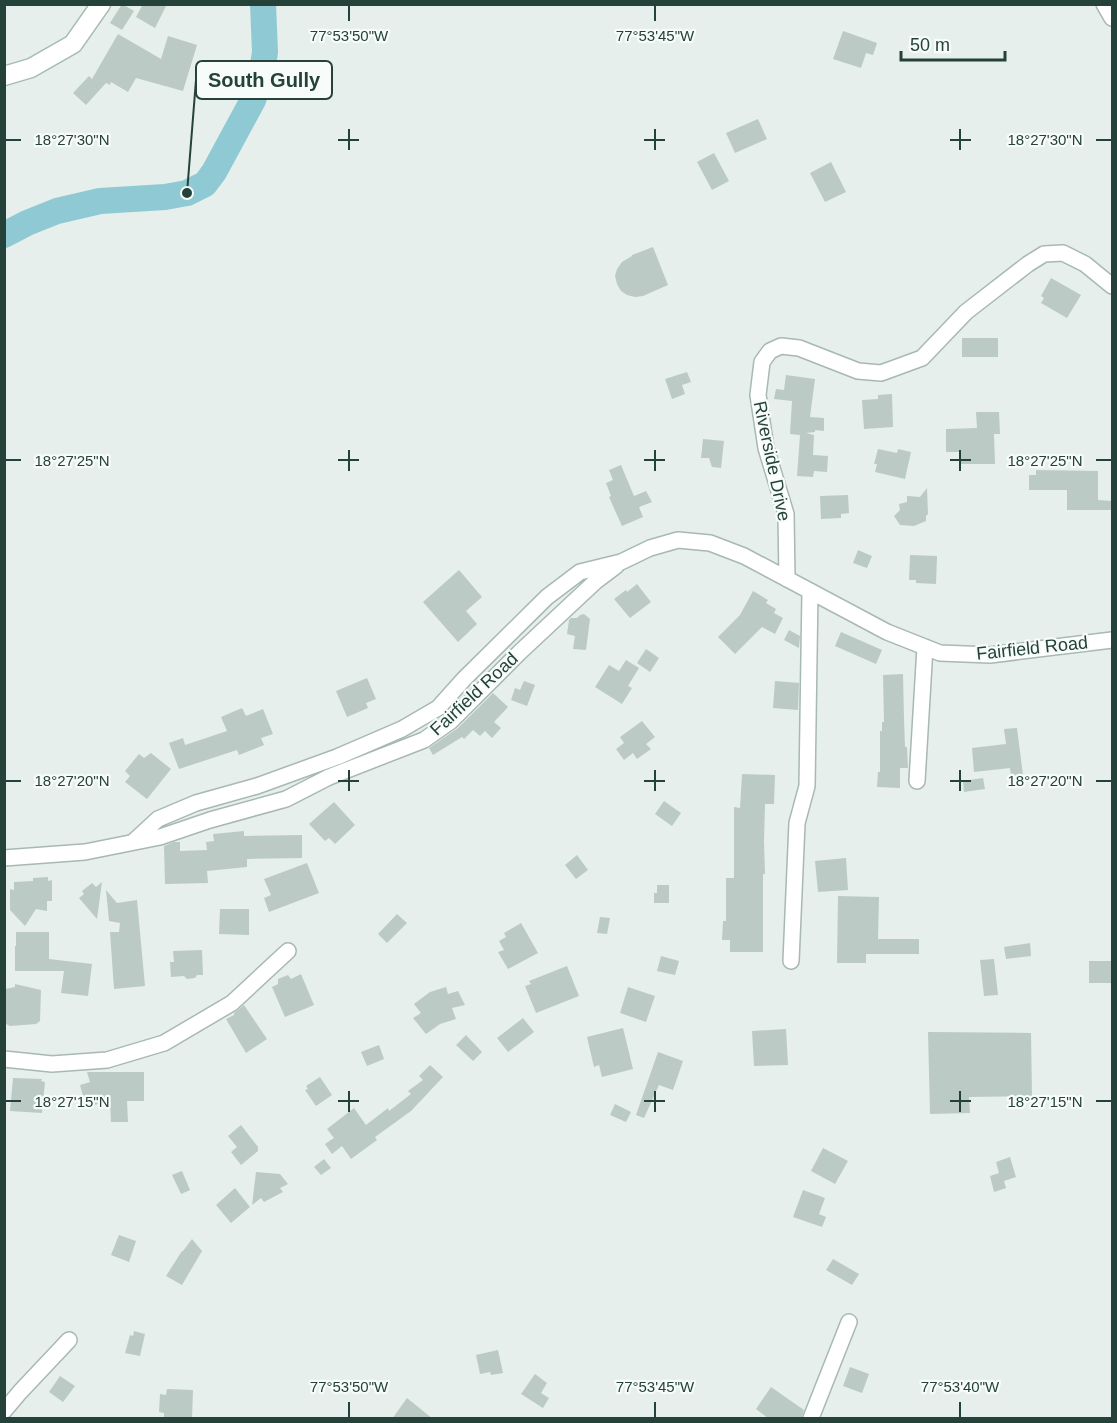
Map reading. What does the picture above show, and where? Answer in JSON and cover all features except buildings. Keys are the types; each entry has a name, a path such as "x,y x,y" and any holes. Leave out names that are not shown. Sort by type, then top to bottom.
{"main road":[{"path":"4,76 31,68 73,44 101,4"}],"street":[{"path":"1104,4 1113,18"},
{"name":"Riverside Drive","path":"787,579 786,514 766,448 758,395 762,362 770,351 781,346 799,348 858,371 881,373 922,357 966,312 1044,254 1063,252 1085,264 1113,286"},
{"name":"Fairfield Road","path":"4,858 85,852 160,837 210,820 286,799 329,777 424,740 451,721 596,581 621,562 650,548 678,540 710,543 744,556 887,632 940,653 990,655 1113,640"},
{"name":"Fairfield Road","path":"133,842 158,819 196,803 257,786 327,761 402,729 438,708 502,641 555,591 580,572 621,562"},
{"path":"791,961 797,823 807,786 810,591"},
{"path":"917,781 925,647"},
{"path":"4,1059 52,1064 107,1060 164,1043 232,1003 288,951"},
{"path":"811,1419 849,1322"},
{"path":"4,1411 69,1340"}],"waterway":[{"path":"4,235 57,211 100,201 165,197 187,193 205,184 214,172 253,100 261,78 265,52 263,4"}],"place":[{"name":"South Gully","path":"187,193"}]}
